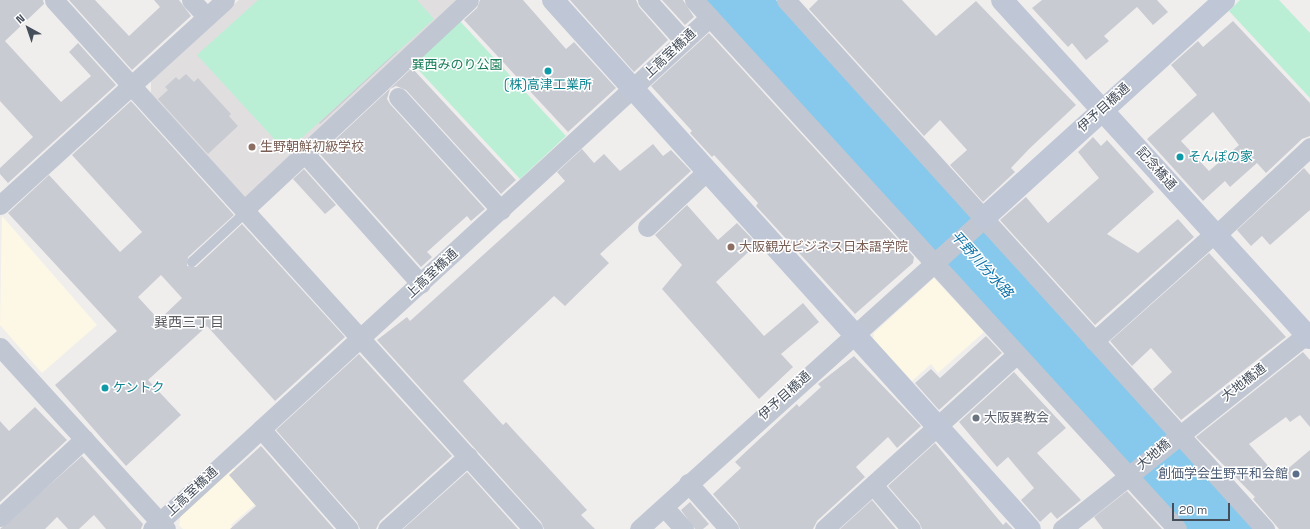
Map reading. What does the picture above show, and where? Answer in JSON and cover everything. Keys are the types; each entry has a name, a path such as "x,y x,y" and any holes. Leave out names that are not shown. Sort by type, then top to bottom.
{"street":[{"path":"54,0 362,337 533,529"},
{"path":"191,0 207,17"},
{"path":"0,205 225,0"},
{"path":"246,210 469,0"},
{"path":"553,0 1030,529"},
{"path":"647,0 684,41"},
{"path":"694,0 931,263 1177,529"},
{"path":"786,0 1265,529"},
{"name":"記念橋通","path":"1002,0 1309,335"},
{"name":"伊予目橋通","path":"639,529 931,263 984,218 1224,0"},
{"name":"上高室橋通","path":"159,527 261,429 421,284 710,17"},
{"path":"398,97 501,210"},
{"path":"1094,340 1216,234 1310,147"},
{"path":"305,154 421,284"},
{"path":"647,227 707,171"},
{"name":"大地橋通","path":"1179,434 1309,335"},
{"path":"2,354 84,439 159,527"},
{"path":"824,529 939,427 1016,356"},
{"path":"261,429 349,529"},
{"name":"大地橋","path":"1129,476 1179,434"},
{"path":"0,517 84,439"},
{"path":"387,529 468,456"},
{"path":"1062,529 1129,476"},
{"path":"688,484 729,529"},
{"path":"873,485 911,529"},
{"path":"664,507 684,529"}],"lane":[{"path":"192,262 246,210"}],"shaded area":[{"name":"生野朝鮮初級学校","path":"239,0 460,0 247,201 151,93 151,81"},
{"path":"2,216 97,325 42,373 0,325"},
{"path":"934,278 984,332 938,373 931,364 912,381 873,339 874,333"},
{"path":"233,468 260,500 231,525 233,529 183,529 179,525 181,516"}],"green space":[{"name":"生野朝鮮初級学校","path":"258,0 417,0 434,19 286,152 197,55"},
{"path":"1240,0 1279,0 1310,33 1310,98 1229,11"},
{"name":"巽西みのり公園","path":"458,19 566,136 520,179 411,62"}],"water":[{"name":"平野川分水路","path":"704,0 776,0 1257,529 1184,529"}],"building":[{"path":"0,0 43,0 44,4 5,41 61,102 91,76 69,52 78,43 116,85 8,183 0,174 0,168 33,137 0,101"},
{"path":"69,0 95,0 129,36 160,7 154,0 179,0 191,16 132,70"},
{"name":"(株)高津工業所","path":"480,0 523,0 566,49 574,42 616,88 568,132 464,20 477,8"},
{"path":"570,0 636,0 639,7 668,40 634,72"},
{"path":"662,0 683,0 694,17 685,25"},
{"path":"818,0 902,0 936,36 976,1 1076,105 1029,149 1011,168 1015,172 983,202 950,165 967,150 940,120 924,136 809,9"},
{"path":"1042,0 1157,0 1168,12 1153,25 1137,7 1104,36 1109,41 1086,60 1072,43 1068,47 1032,8"},
{"path":"1233,21 1310,103 1310,136 1302,139 1266,173 1257,163 1230,187 1225,181 1203,201 1147,139 1197,95 1171,65 1198,41 1203,47","holes":["1213,112 1239,145 1209,171 1181,141"]},
{"path":"709,33 914,257 913,263 855,314 756,206 758,203 714,155 712,157 690,133 692,131 651,86"},
{"path":"397,51 320,124 319,123"},
{"path":"412,68 516,180 501,194 406,90 396,86 390,89 387,99 390,104 485,209 471,221 467,216 427,252 432,257 421,267 320,154"},
{"path":"186,74 194,82 198,78 231,114 229,116 238,126 208,154 158,99 168,90 165,87 176,77 179,80"},
{"path":"131,101 234,215 188,257 187,266 196,267 242,224 345,337 275,401 207,326 148,380 181,415 126,466 55,385 117,331 8,213 49,175 120,252 142,232 72,155","holes":["161,275 182,298 159,320 138,297"]},
{"path":"1093,137 1101,146 1107,140 1154,192 1107,234 1138,253 1178,219 1194,237 1095,325 1000,220 1026,197 1048,223 1099,178 1078,152"},
{"path":"653,144 663,156 671,150 691,171 600,254 609,263 565,306 554,296 463,381 503,425 506,422 587,510 581,515 595,529 544,529 541,522 377,340 407,317 410,321 565,181 557,172 582,149 594,163 604,154 620,171"},
{"path":"1304,168 1310,175 1310,210 1270,245 1262,236 1251,246 1237,230"},
{"path":"304,169 336,205 325,214 293,179"},
{"path":"687,205 718,240 737,223 757,244 716,282 764,336 803,303 819,322 781,354 793,367 759,399 662,289 682,265 655,235"},
{"path":"1209,253 1286,337 1181,420 1153,389 1172,372 1151,348 1132,366 1110,341"},
{"path":"986,336 1002,353 939,410 915,383 931,369 940,378"},
{"path":"1303,352 1310,360 1310,427 1300,415 1290,422 1286,417 1249,444 1278,477 1310,450 1310,529 1279,529 1253,499 1255,497 1196,437"},
{"path":"359,354 452,456 380,521 376,529 360,529 357,522 276,430"},
{"path":"854,356 921,426 897,448 888,437 856,467 865,477 817,521 813,529 740,529 737,522 713,494 741,468 735,462 797,404 799,407 821,387 818,384"},
{"path":"1014,372 1066,428 1037,453 1081,500 1057,519 1051,512 1040,522 1021,500 1034,488 1008,457 997,467 959,422"},
{"path":"35,407 67,440 0,502 0,421 9,431"},
{"path":"935,443 1003,525 1006,522 1013,529 922,529 919,522 888,486"},
{"path":"261,446 334,529 230,529 256,506 229,475"},
{"path":"82,456 143,524 141,529 106,529 94,515 79,529 68,529 57,517 45,529 0,529"},
{"path":"467,472 518,529 403,529"},
{"path":"1127,491 1162,529 1103,529 1094,517"},
{"path":"872,500 896,529 840,529"},
{"path":"690,502 709,524 703,529 695,529 681,510"}],"place":[{"name":"(株)高津工業所","path":"548,71"},
{"name":"生野朝鮮初級学校","path":"252,147"},
{"name":"そんぽの家","path":"1180,157"},
{"name":"大阪観光ビジネス日本語学院","path":"731,247"},
{"name":"ケントク","path":"105,388"},
{"name":"大阪巽教会","path":"976,418"},
{"name":"創価学会生野平和会館","path":"1296,474"}],"district":[{"name":"巽西三丁目","path":"189,322"}]}
